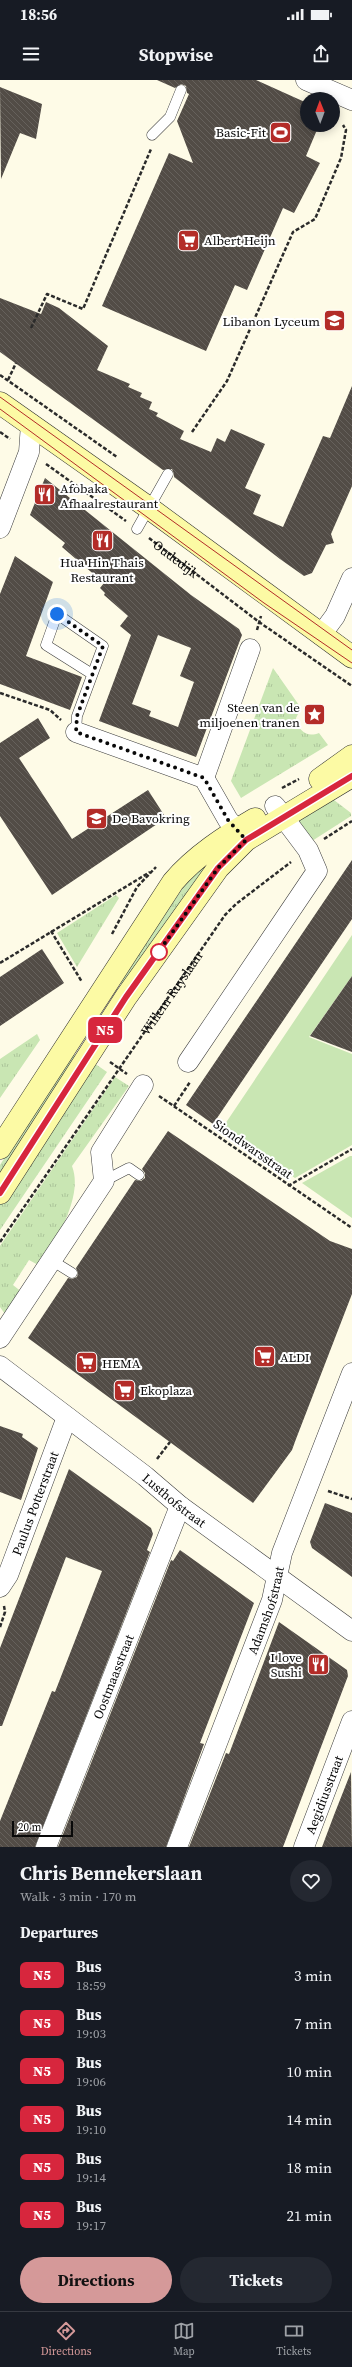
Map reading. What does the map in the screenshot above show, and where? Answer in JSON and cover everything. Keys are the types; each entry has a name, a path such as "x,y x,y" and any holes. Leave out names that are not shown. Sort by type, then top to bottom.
{"street":[{"path":"306,80 352,100"},
{"name":"Oudedijk","path":"0,403 149,508 352,657"},
{"path":"0,528 29,452 31,424"},
{"path":"320,635 335,616 352,578"},
{"path":"204,778 250,649"},
{"path":"76,732 204,778 228,820 242,835"},
{"path":"279,812 352,756"},
{"path":"0,1148 169,888 192,864 279,812 352,776"},
{"path":"188,1062 317,871 308,850 279,812"},
{"path":"0,1193 126,997 242,835"},
{"path":"0,1338 104,1181 101,1152 144,1085"},
{"name":"Lusthofstraat","path":"0,1366 145,1476 180,1506 352,1631"},
{"name":"Adamshofstraat","path":"177,1847 272,1600 282,1553 309,1483 346,1408 352,1373"},
{"name":"Paulus Potterstraat","path":"1,1592 67,1417"},
{"name":"Oostmaasstraat","path":"46,1847 180,1506"},
{"name":"Aegidiusstraat","path":"304,1847 352,1721"}],"lane":[{"path":"152,135 170,117 181,90"},
{"path":"137,528 168,474"},
{"path":"76,732 77,716 103,646 57,614 46,645 92,674"},
{"path":"104,1181 129,1168 139,1175"},
{"path":"51,1260 72,1273"}],"path":[{"path":"192,432 227,381 293,232 314,219 341,158 346,130 343,125"},
{"path":"31,328 47,294 82,308 152,147"},
{"path":"8,380 16,363"},
{"name":"Oudedijk","path":"0,432 137,528 259,622 352,686"},
{"path":"0,693 50,710 76,732"},
{"name":"Willem Ruyslaan","path":"0,1242 225,915 236,904 308,850 352,821"},
{"path":"0,963 153,869"},
{"path":"51,931 83,984"},
{"path":"174,1106 192,1079 188,1062"},
{"name":"Siondwarsstraat","path":"144,1085 288,1186 352,1228"},
{"path":"288,1186 352,1151"},
{"path":"309,1483 352,1499"},
{"path":"0,1626 5,1612 1,1592"}],"green space":[{"path":"273,668 301,708 296,718 303,732 307,734 319,733 328,745 241,798 231,781"},
{"path":"329,800 334,800 351,813 351,816 312,841 297,820"},
{"path":"221,850 126,988 119,982 189,879"},
{"path":"116,895 119,898 77,967 57,933"},
{"path":"352,935 352,976 309,1037 352,1054 352,1145 295,1178 223,1127"},
{"path":"37,1034 40,1040 0,1098 0,1059"},
{"path":"71,1053 79,1058 0,1176 0,1165"},
{"path":"94,1063 107,1072 0,1230 0,1201"},
{"path":"115,1077 129,1086 72,1166 75,1178 74,1191 71,1205 60,1232 40,1266 29,1260 13,1285 23,1293 5,1314 0,1307 0,1246"},
{"path":"352,1156 352,1218 302,1183"}],"building":[{"path":"157,80 256,80 300,100 300,132 316,132 306,156 320,163 294,213 283,208 247,290 235,285 206,351 102,306 169,153 193,163 177,121 189,94 187,93 186,86 181,84 175,88"},
{"path":"0,87 42,104 36,139 20,133 1,179"},
{"path":"0,298 41,314 46,302 59,308 108,346 97,370 130,384 128,387 142,393 140,397 152,402 149,409 158,413 156,416 184,431 180,439 211,452 217,438 225,442 231,429 265,444 245,488 261,495 253,514 283,527 323,436 330,438 352,386 352,486 331,534 334,543 326,545 312,573 304,576 280,559 174,477 172,469 163,470 0,352"},
{"path":"45,478 191,595 239,629 242,635 196,757 99,721 131,635 120,626 128,616 104,595 105,593 100,588 104,583 62,547 65,543 30,515","holes":["158,635 191,648 180,676 194,682 178,727 149,716 151,711 132,704"]},
{"path":"15,556 53,582 26,656 82,677 70,710 0,684 0,594"},
{"path":"38,718 50,738 19,758 72,839 148,790 166,818 52,895 0,816 0,743"},
{"path":"352,860 352,919 213,1124 186,1105"},
{"path":"42,949 64,983 0,1026 0,977"},
{"path":"352,976 352,1052 310,1036"},
{"path":"168,1131 330,1241 352,1249 352,1294 292,1450 253,1503 28,1338 68,1278 72,1279 77,1277 78,1273 76,1268 135,1180 141,1181 145,1178 145,1173 142,1169"},
{"path":"0,1426 23,1434 22,1437 38,1448 21,1500 0,1492"},
{"path":"69,1469 151,1528 153,1534 147,1550 150,1552 35,1847 0,1847 0,1821 52,1691 55,1692 102,1571 66,1557 2,1726 0,1726 0,1648"},
{"path":"325,1503 352,1513 352,1577 312,1548 310,1542"},
{"path":"180,1550 254,1603 200,1743 204,1744 166,1847 58,1847 171,1560 173,1561"},
{"path":"279,1622 347,1670 348,1676 283,1847 189,1847 226,1753 229,1754"},
{"path":"351,1772 352,1847 322,1847 334,1815"}],"tram line":[{"path":"0,397 352,650"},
{"path":"0,409 264,603 352,663"}],"bus line":[{"name":"N5","path":"0,1193 126,997 189,911 218,868 246,840 352,776"}],"place":[{"name":"Basic-Fit","path":"281,132"},
{"name":"Albert Heijn","path":"188,240"},
{"name":"Libanon Lyceum","path":"335,321"},
{"name":"Afobaka Afhaalrestaurant","path":"44,495"},
{"name":"Hua Hin Thais Restaurant","path":"102,540"},
{"name":"Steen van de miljoenen tranen","path":"315,714"},
{"name":"De Bavokring","path":"96,818"},
{"name":"ALDI","path":"265,1357"},
{"name":"HEMA","path":"87,1363"},
{"name":"Ekoplaza","path":"124,1390"},
{"name":"I love Sushi","path":"318,1664"}],"route":[{"path":"57,614 103,646 77,716 76,732 204,778 228,820 246,840 218,868 189,911 157,954 159,952"}]}
